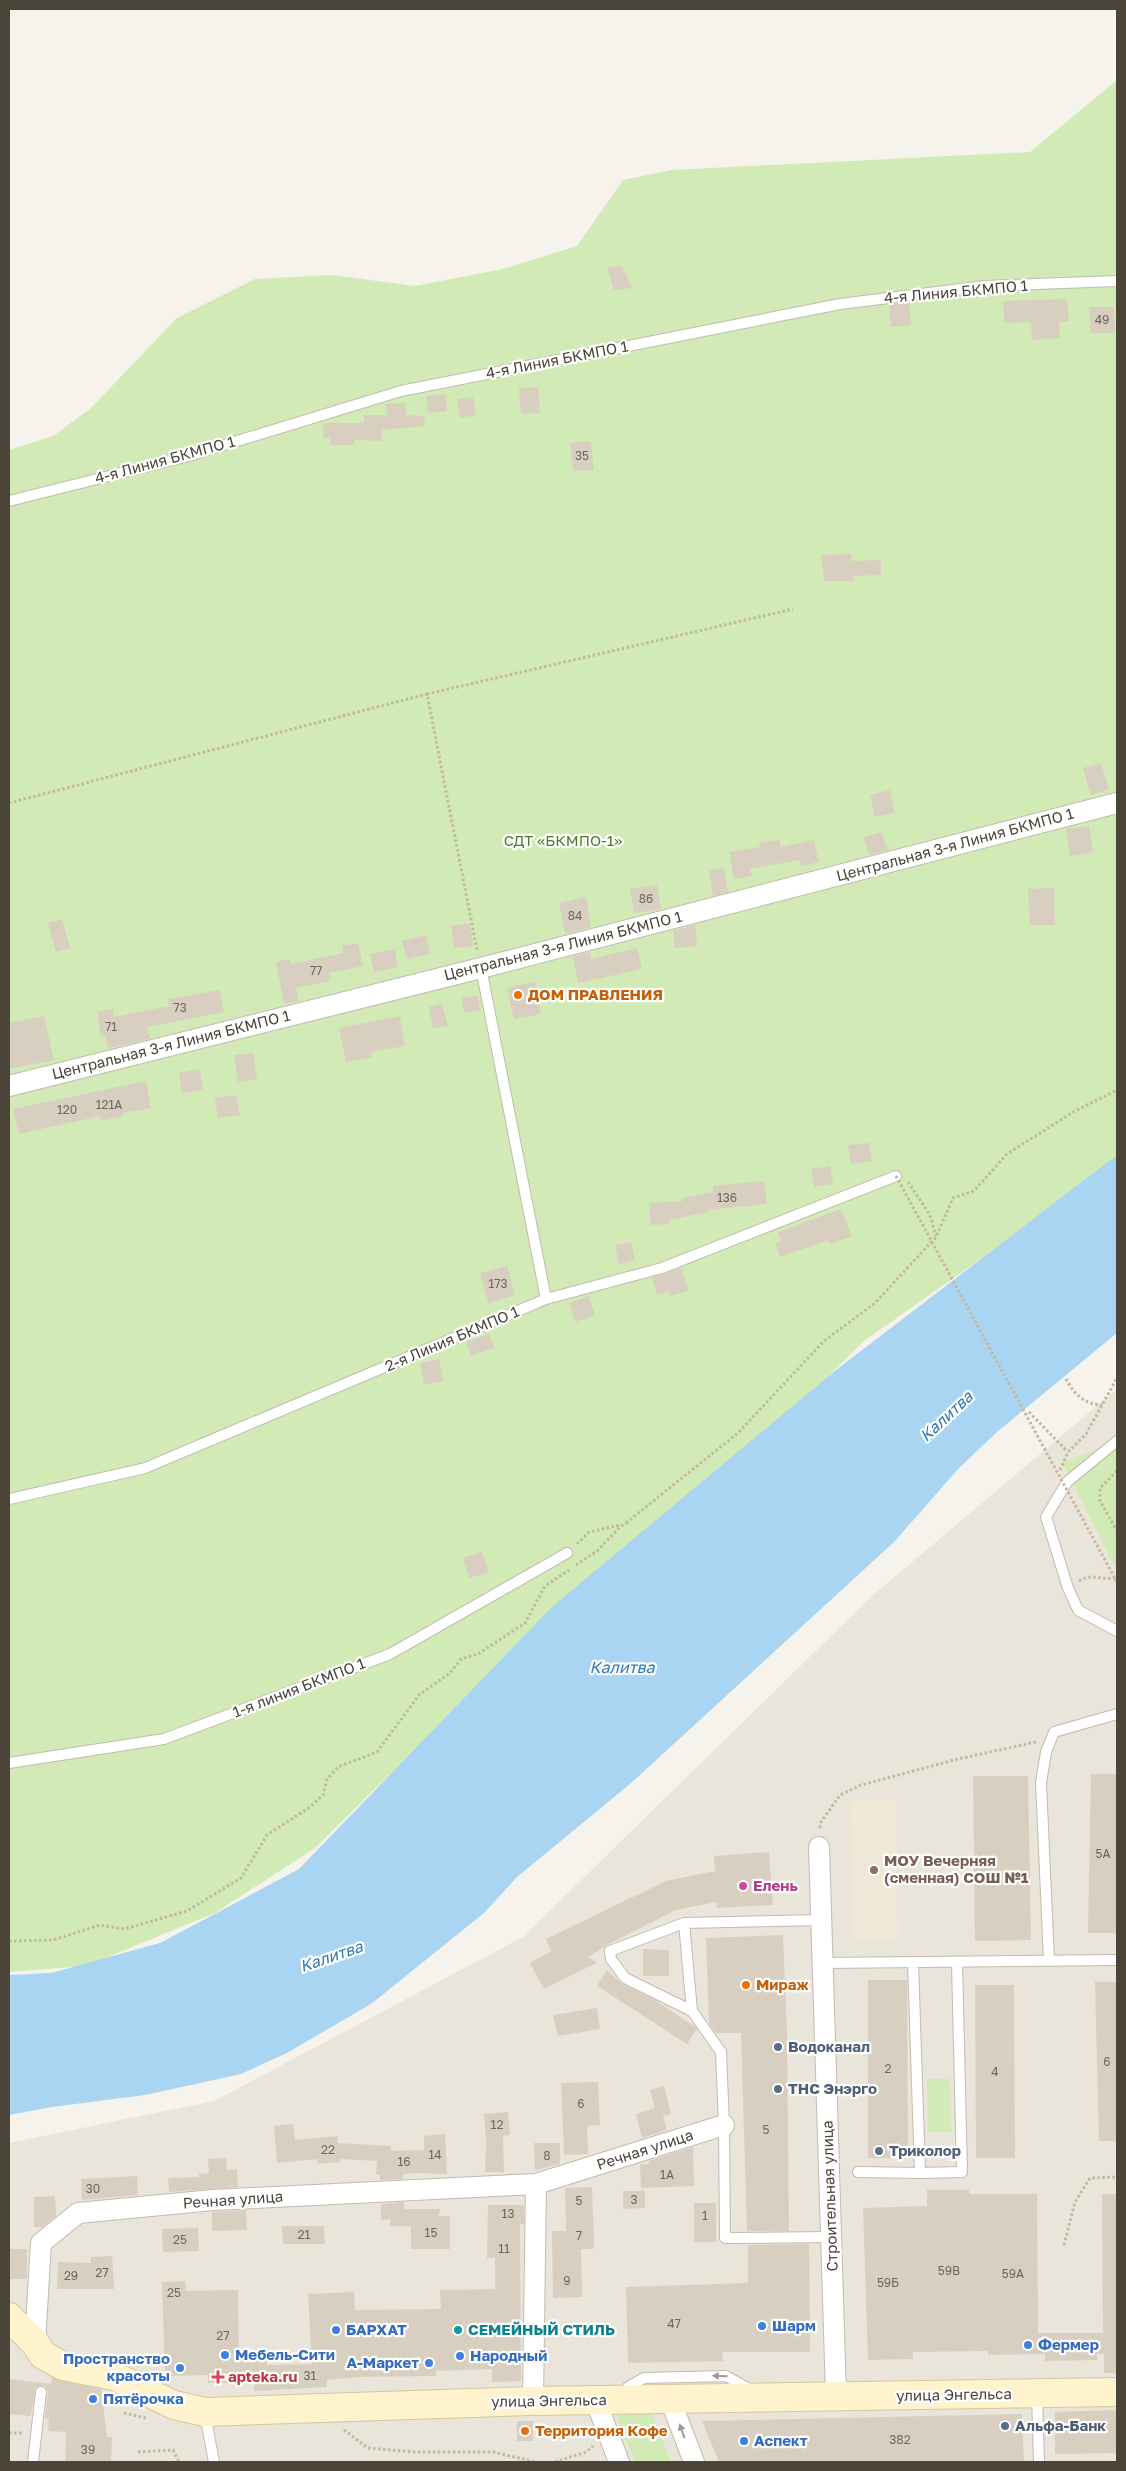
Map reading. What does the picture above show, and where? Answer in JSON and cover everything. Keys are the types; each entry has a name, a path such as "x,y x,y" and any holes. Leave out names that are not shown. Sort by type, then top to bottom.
{"street":[{"name":"Центральная 3-я Линия БКМПО 1","path":"9,1086 481,968 1117,803"},
{"name":"Строительная улица","path":"819,1847 836,2396"},
{"name":"Речная улица","path":"35,2343 41,2243 78,2213 213,2200 536,2184 724,2125"},
{"path":"533,2401 536,2184"},
{"name":"улица Энгельса","path":"9,2317 35,2343 43,2355 63,2366 114,2376 174,2405 205,2412 533,2401 1117,2392"},
{"path":"670,2399 694,2462"},
{"path":"607,2400 608,2433 619,2462"}],"lane":[{"name":"4-я Линия БКМПО 1","path":"9,501 185,457 401,391 420,387 840,304 985,286 1117,282"},
{"path":"481,968 546,1299"},
{"name":"2-я Линия БКМПО 1","path":"9,1498 145,1468 546,1299 662,1268 896,1176"},
{"path":"1117,1441 1067,1482 1046,1517 1068,1588 1078,1610 1117,1632"},
{"name":"1-я линия БКМПО 1","path":"9,1763 164,1739 390,1654 567,1553"},
{"path":"1049,1961 1041,1783 1046,1752 1054,1732 1117,1714"},
{"path":"822,1920 684,1922 610,1951 611,1959 625,1978 692,2011 721,2052 725,2238 832,2237"},
{"path":"684,1922 692,2011"},
{"path":"823,1963 1117,1960"},
{"path":"913,1962 920,2173"},
{"path":"858,2172 962,2172 957,1963"},
{"path":"607,2400 644,2378 726,2376 762,2397"},
{"path":"33,2462 41,2392"},
{"path":"1037,2394 1039,2462"},
{"path":"205,2412 214,2462"}],"path":[{"path":"9,803 428,694 793,609"},
{"path":"428,694 481,968"},
{"path":"9,1941 53,1940 100,1925 124,1929 187,1911 241,1878 267,1835 310,1807 324,1795 327,1779 338,1767 377,1752 419,1695 450,1673 461,1659 478,1654 525,1623 544,1586 597,1551 621,1526 738,1433 824,1340 876,1303 936,1237 953,1198 974,1191 1007,1154 1075,1111 1117,1090"},
{"path":"896,1176 904,1177 916,1191 930,1214 936,1237"},
{"path":"896,1176 1117,1581"},
{"path":"1061,1491 1060,1469 1068,1452 1086,1434 1117,1378"},
{"path":"1066,1379 1073,1392 1094,1405 1102,1405"},
{"path":"1029,1412 1068,1452"},
{"path":"1117,1470 1100,1488 1100,1501 1117,1531"},
{"path":"567,1553 589,1532 627,1523"},
{"path":"1068,1588 1088,1576 1117,1581"},
{"path":"819,1847 821,1822 840,1795 861,1785 958,1759 1052,1738"},
{"path":"1064,2245 1075,2202 1090,2178 1117,2176"},
{"path":"554,2462 586,2452 608,2433 680,2426"},
{"path":"342,2428 368,2448 414,2452 493,2452 536,2462"},
{"path":"138,2452 173,2450 179,2462"}],"shaded area":[{"path":"1117,1389 1117,2462 9,2462 9,2143 214,2101 523,1937 872,1596"},
{"name":"МОУ Вечерняя (сменная) СОШ №1","path":"896,1800 898,1939 852,1940 850,1801"}],"green space":[{"name":"СДТ «БКМПО-1»","path":"1117,80 1117,1163 864,1341 746,1457 390,1774 315,1848 215,1913 86,1966 9,1972 9,450 53,436 90,409 177,318 255,279 332,275 415,286 503,269 577,246 623,180 672,170 1030,152"},
{"path":"1117,1442 1117,1572 1062,1462"},
{"path":"927,2079 950,2079 951,2132 928,2132"},
{"path":"615,2411 651,2412 671,2462 635,2462"}],"water":[{"name":"Калитва","path":"1117,1155 1117,1333 997,1432 959,1468 894,1542 630,1784 517,1877 484,1913 371,2004 285,2054 241,2074 145,2095 52,2107 9,2115 9,1975 51,1973 160,1943 299,1869 553,1606 836,1370"}],"building":[{"path":"622,266 632,288 614,290 607,267"},
{"path":"1067,299 1069,321 1059,322 1060,338 1032,340 1031,322 1004,323 1003,301"},
{"path":"909,302 911,325 891,327 889,305"},
{"path":"1089,307 1114,307 1115,333 1090,333"},
{"path":"538,387 540,413 521,414 519,388"},
{"path":"446,394 447,411 428,413 426,396"},
{"path":"473,397 476,415 460,418 457,399"},
{"path":"405,403 406,415 424,416 425,426 382,430 381,441 354,440 354,445 330,445 330,438 323,438 323,423 364,423 364,415 387,415 386,404"},
{"path":"591,441 594,470 573,471 570,443"},
{"path":"851,554 852,561 881,560 881,575 853,576 854,581 824,581 821,555"},
{"path":"1101,763 1109,789 1091,795 1083,768"},
{"path":"890,790 895,813 875,817 870,795"},
{"path":"1089,826 1093,852 1070,856 1066,829"},
{"path":"881,832 888,850 869,855 864,837"},
{"path":"779,840 781,847 814,840 819,862 801,866 800,860 750,869 752,876 734,879 729,852 760,847 759,843"},
{"path":"724,868 728,892 713,896 709,870"},
{"path":"657,885 661,909 634,913 630,889"},
{"path":"1054,888 1055,925 1030,925 1028,889"},
{"path":"586,897 591,927 565,934 559,903"},
{"path":"62,919 70,948 56,952 48,923"},
{"path":"470,923 473,946 454,948 451,926"},
{"path":"695,925 697,946 675,948 673,931"},
{"path":"426,935 430,954 407,959 402,941"},
{"path":"358,943 363,966 329,973 330,981 296,988 298,1001 284,1004 276,962 290,959 291,964 343,953 342,946"},
{"path":"637,948 642,969 578,983 573,956 590,952 591,959"},
{"path":"395,949 398,967 374,972 370,954"},
{"path":"535,982 541,1014 514,1019 507,988"},
{"path":"220,990 224,1012 147,1027 150,1039 108,1048 105,1035 101,1036 97,1012 113,1009 114,1017 169,1006 168,999"},
{"path":"478,995 480,1010 464,1013 462,998"},
{"path":"442,1004 448,1026 433,1028 429,1007"},
{"path":"44,1016 54,1060 9,1069 9,1023"},
{"path":"400,1016 405,1046 371,1052 372,1057 346,1062 339,1028"},
{"path":"253,1053 257,1079 238,1082 234,1055"},
{"path":"200,1069 203,1090 182,1093 179,1073"},
{"path":"146,1081 151,1108 123,1113 123,1116 101,1121 100,1116 19,1134 13,1109"},
{"path":"236,1095 240,1115 218,1118 215,1098"},
{"path":"869,1143 872,1161 851,1164 848,1145"},
{"path":"830,1166 833,1184 814,1187 811,1169"},
{"path":"764,1181 767,1204 707,1210 708,1212 669,1220 669,1224 651,1225 649,1203 683,1201 682,1198 713,1192 713,1186"},
{"path":"841,1209 852,1236 830,1244 828,1240 780,1257 775,1243 781,1241 778,1232"},
{"path":"631,1242 635,1260 619,1264 615,1245"},
{"path":"507,1266 515,1295 488,1303 480,1273"},
{"path":"681,1268 689,1291 670,1296 669,1291 657,1295 652,1278"},
{"path":"589,1296 595,1315 575,1322 569,1303"},
{"path":"489,1334 494,1348 471,1356 466,1342"},
{"path":"439,1359 444,1381 424,1385 420,1363"},
{"path":"482,1552 489,1572 469,1578 463,1558"},
{"path":"1091,1774 1117,1774 1117,1933 1088,1933"},
{"path":"973,1776 1028,1776 1031,1940 975,1941"},
{"path":"769,1852 773,1905 717,1908 716,1902 676,1910 607,1945 588,1957 597,1963 544,1989 530,1963 551,1951 546,1939 666,1881 715,1871 714,1856"},
{"path":"783,1935 787,2033 789,2231 747,2231 741,2033 716,2033 709,2023 706,1938"},
{"path":"643,1949 669,1950 669,1976 643,1976"},
{"path":"607,1970 622,1984 653,1999 694,2026 697,2029 687,2044 597,1986"},
{"path":"868,1980 907,1980 908,2158 868,2158"},
{"path":"1095,1982 1117,1982 1117,2141 1099,2141"},
{"path":"975,1985 1014,1985 1015,2158 976,2158"},
{"path":"597,2008 600,2029 558,2036 553,2015"},
{"path":"598,2082 600,2125 587,2126 588,2154 564,2155 561,2083"},
{"path":"664,2086 671,2114 663,2116 667,2130 642,2138 636,2114 655,2108 650,2090"},
{"path":"508,2112 510,2135 503,2136 504,2172 485,2172 486,2142 484,2114"},
{"path":"293,2124 295,2140 338,2136 338,2143 391,2146 391,2151 424,2150 424,2136 445,2134 447,2174 403,2174 403,2179 380,2180 380,2175 376,2175 377,2161 340,2159 340,2162 318,2164 317,2159 277,2163 274,2126"},
{"path":"534,2143 560,2143 560,2164 535,2170"},
{"path":"693,2147 694,2186 641,2188 640,2164 649,2164 649,2161"},
{"path":"226,2158 227,2170 237,2169 238,2187 169,2192 168,2178 199,2177 199,2174 209,2173 208,2159"},
{"path":"137,2176 138,2195 82,2200 81,2179"},
{"path":"592,2187 594,2242 593,2249 581,2249 582,2297 553,2298 552,2231 566,2231 565,2188"},
{"path":"927,2190 969,2190 969,2194 1037,2194 1038,2333 1103,2333 1102,2194 1117,2194 1117,2373 1104,2373 1104,2354 1097,2354 1097,2360 1045,2361 1045,2354 988,2355 988,2351 913,2352 913,2359 868,2360 863,2208 927,2206"},
{"path":"623,2191 645,2191 645,2208 623,2209"},
{"path":"55,2196 56,2216 42,2227 34,2227 34,2197"},
{"path":"404,2202 404,2209 440,2209 439,2216 450,2216 450,2249 411,2249 411,2226 390,2226 390,2219 381,2220 381,2204"},
{"path":"694,2203 716,2203 716,2242 694,2242"},
{"path":"488,2205 524,2205 524,2224 520,2224 521,2381 492,2382 492,2369 436,2371 436,2376 358,2377 327,2380 327,2387 254,2391 254,2382 208,2383 208,2375 165,2376 162,2282 185,2281 186,2291 238,2290 239,2359 267,2359 267,2365 312,2364 308,2294 354,2292 355,2310 441,2309 440,2290 495,2289 495,2258 487,2258"},
{"path":"246,2210 247,2230 212,2231 212,2212"},
{"path":"282,2226 324,2226 325,2244 283,2244"},
{"path":"198,2228 199,2251 163,2252 162,2229"},
{"path":"809,2244 810,2352 722,2352 723,2361 628,2363 626,2287 748,2283 748,2245"},
{"path":"9,2249 27,2249 27,2279 9,2279"},
{"path":"112,2256 114,2289 57,2289 58,2262 91,2263 91,2257"},
{"path":"52,2378 101,2389 107,2437 112,2437 111,2462 65,2462 66,2432 48,2431 49,2418 45,2418 48,2392 45,2386 35,2388 31,2416 9,2414 9,2379 51,2384"},
{"path":"1117,2410 1117,2453 1055,2454 1055,2412"},
{"path":"1022,2414 1024,2462 719,2462 702,2421"},
{"name":"Территория Кофе","path":"517,2421 533,2421 533,2441 517,2441"}],"place":[{"name":"ДОМ ПРАВЛЕНИЯ","path":"518,995"},
{"name":"МОУ Вечерняя (сменная) СОШ №1","path":"874,1870"},
{"name":"Елень","path":"743,1886"},
{"name":"Мираж","path":"746,1985"},
{"name":"Водоканал","path":"778,2047"},
{"name":"ТНС Энэрго","path":"778,2089"},
{"name":"Триколор","path":"879,2151"},
{"name":"Шарм","path":"762,2326"},
{"name":"БАРХАТ","path":"336,2330"},
{"name":"СЕМЕЙНЫЙ СТИЛЬ","path":"458,2330"},
{"name":"Фермер","path":"1028,2345"},
{"name":"Мебель-Сити","path":"225,2355"},
{"name":"Народный","path":"460,2356"},
{"name":"А-Маркет","path":"429,2363"},
{"name":"Пространство красоты","path":"180,2368"},
{"name":"apteka.ru","path":"218,2377"},
{"name":"Пятёрочка","path":"93,2399"},
{"name":"Альфа-Банк","path":"1005,2426"},
{"name":"Территория Кофе","path":"525,2431"},
{"name":"Аспект","path":"744,2441"}]}
